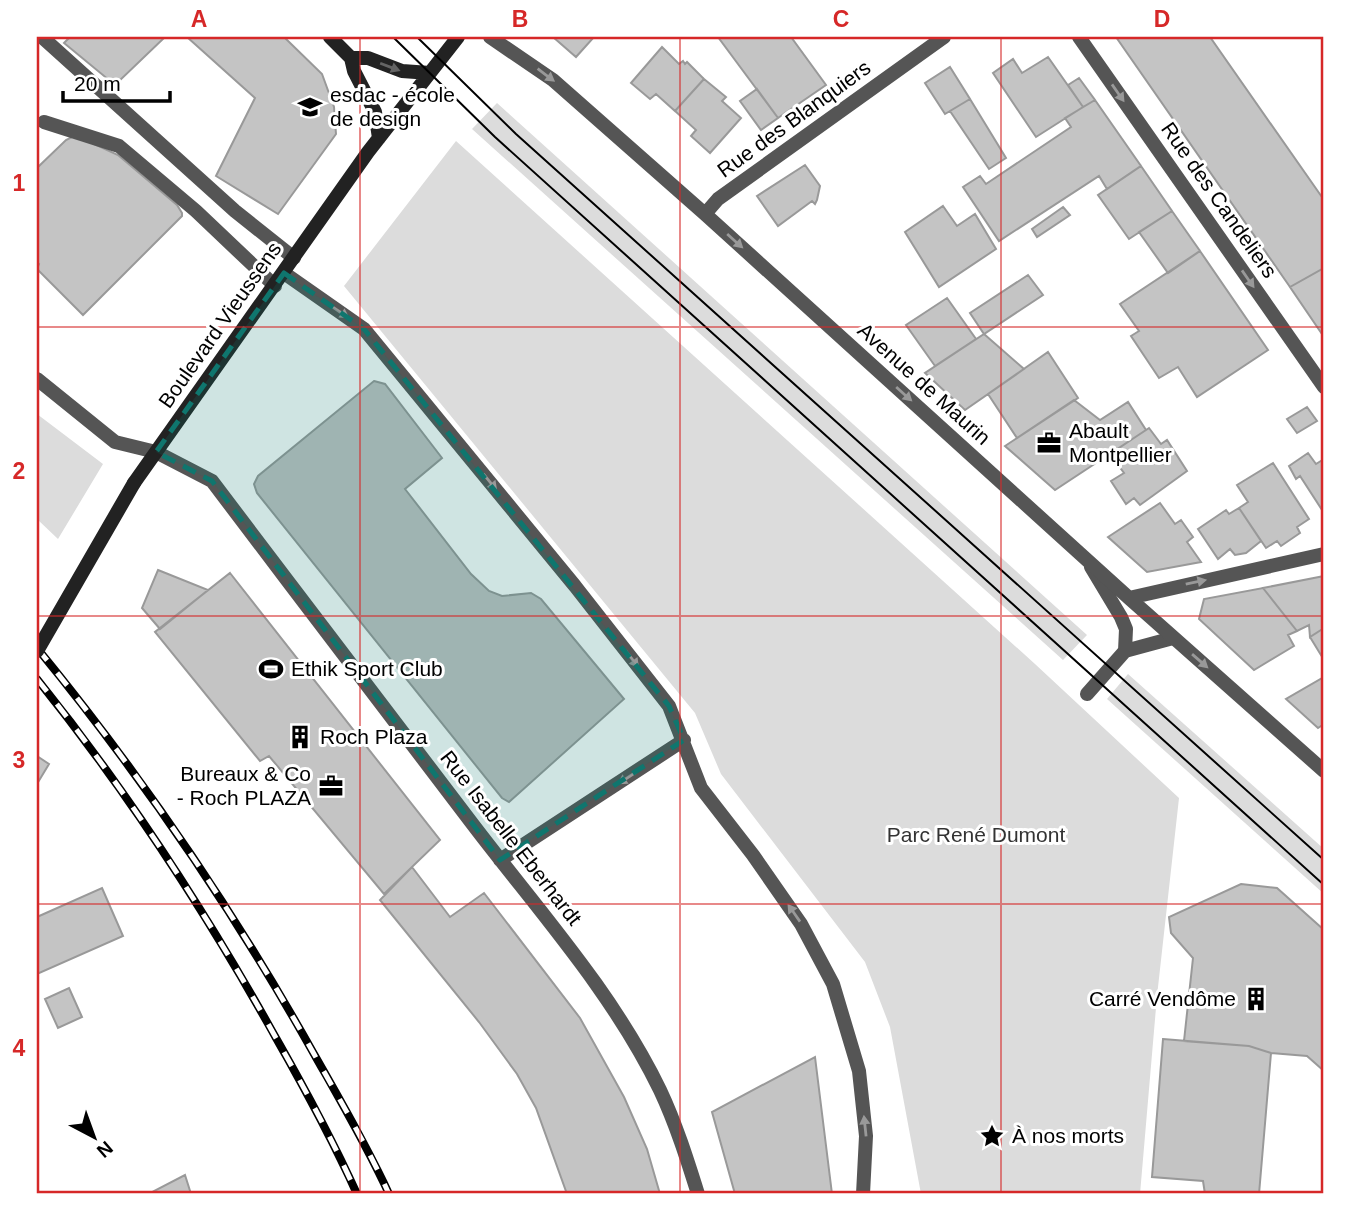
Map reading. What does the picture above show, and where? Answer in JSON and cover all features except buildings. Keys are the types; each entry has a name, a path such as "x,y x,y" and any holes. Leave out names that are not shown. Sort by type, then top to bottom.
{"main road":[{"path":"330,37 351,58 354,71 375,112 379,138"},
{"name":"Boulevard Vieussens","path":"37,651 134,483 379,138 458,37"},
{"path":"351,58 368,58 402,71 430,74"}],"street":[{"path":"42,37 234,211 294,258"},
{"name":"Avenue de Maurin","path":"489,37 553,80 1324,771"},
{"name":"Rue des Blanquiers","path":"705,214 718,200 944,37"},
{"name":"Rue des Candeliers","path":"1079,37 1324,387"},
{"path":"44,122 119,146 196,211 275,286"},
{"path":"284,273 364,329 669,706 701,788 753,855 801,924 833,984 859,1071 866,1136 863,1194"},
{"name":"Rue Isabelle Eberhardt","path":"37,379 115,442 156,452 212,481 587,971 626,1030 663,1098 698,1194"},
{"path":"1129,598 1324,554"},
{"path":"1087,559 1126,629 1125,651"},
{"path":"1087,694 1125,651 1173,638"},
{"path":"500,860 684,740"}],"highlighted area":[{"path":"284,273 364,329 669,706 684,740 500,860 212,481 156,452"}],"green space":[{"path":"497,103 1087,635 1063,660 472,129"},
{"name":"Parc René Dumont","path":"456,141 1035,664 1179,798 1157,996 1140,1194 921,1194 890,1027 865,962 721,774 695,713 344,286"},
{"path":"37,414 103,464 58,539 37,519"},
{"path":"1128,674 1324,849 1324,894 1107,699"}],"tram line":[{"path":"393,37 495,137 1324,885"},
{"path":"417,37 516,134 1324,860"}],"railway":[{"path":"37,648 113,745 219,896 314,1054 389,1194"},
{"path":"37,679 134,809 222,944 298,1076 357,1194"}],"place":[{"name":"esdac - école de design","path":"310,107"},
{"name":"Abault Montpellier","path":"1049,443"},
{"name":"Ethik Sport Club","path":"271,669"},
{"name":"Roch Plaza","path":"300,737"},
{"name":"Bureaux & Co - Roch PLAZA","path":"331,786"},
{"name":"Carré Vendôme","path":"1256,999"},
{"name":"À nos morts","path":"992,1136"}]}
